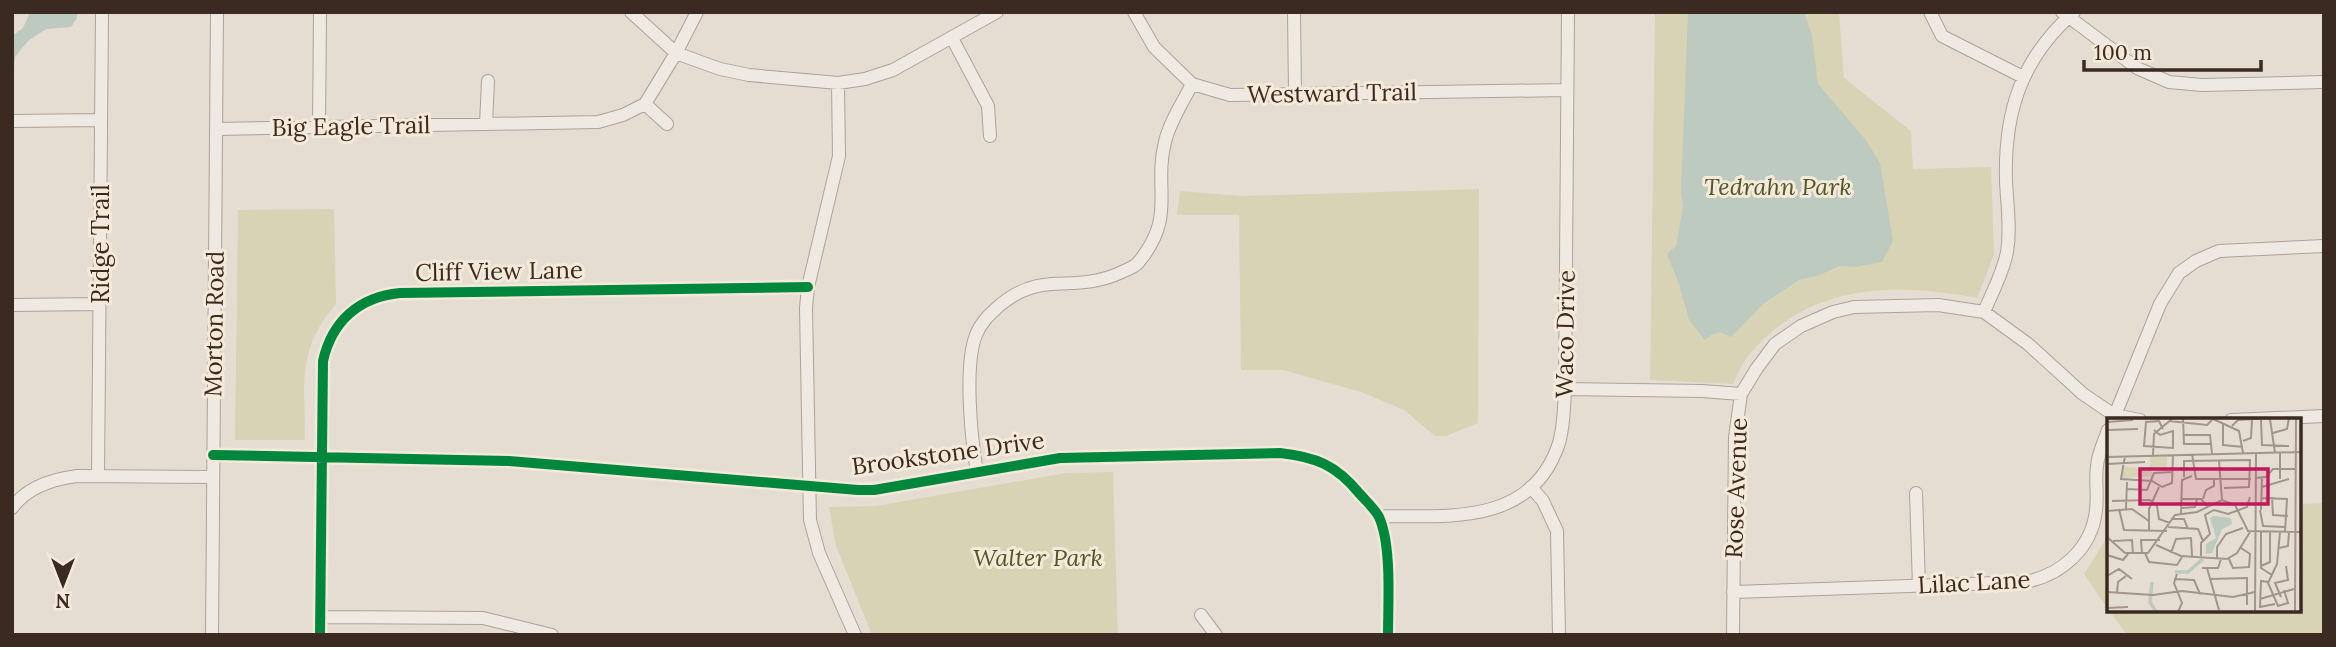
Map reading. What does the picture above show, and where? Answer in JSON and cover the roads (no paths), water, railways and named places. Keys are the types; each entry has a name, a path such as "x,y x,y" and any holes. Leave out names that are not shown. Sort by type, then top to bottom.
{"street":[{"name":"Ridge Trail","path":"98,476 102,12"},
{"name":"Morton Road","path":"212,635 217,12"},
{"path":"319,127 320,12"},
{"path":"631,12 676,53 720,69 749,75 838,83 882,74 997,12"},
{"path":"667,124 645,104 697,12"},
{"name":"Westward Trail","path":"1134,12 1154,47 1192,84 1230,94 1567,90"},
{"path":"1294,12 1295,94"},
{"name":"Waco Drive","path":"1379,516 1476,514 1501,507 1531,487 1552,460 1559,442 1565,389 1567,12"},
{"path":"1930,12 1942,36 2023,77"},
{"path":"1984,312 2004,265 2007,250 2006,140 2011,109 2023,77 2041,47 2068,14 2131,64 2147,74 2169,82 2202,85 2324,82"},
{"path":"952,38 988,106 990,136"},
{"path":"486,124 488,81"},
{"path":"838,83 839,156 808,287 806,308 808,486 814,539 855,635"},
{"path":"977,472 972,442 970,367 972,346 980,327 987,317 1016,293 1030,287 1097,282 1136,266 1160,224 1165,141 1192,84"},
{"name":"Big Eagle Trail","path":"216,129 598,122 623,116 645,104"},
{"path":"12,121 101,120"},
{"path":"2113,417 2160,304 2179,273 2196,261 2219,251 2324,246"},
{"name":"Cliff View Lane","path":"320,635 322,371 332,334 344,316 373,298 400,293 808,287"},
{"path":"12,305 99,304"},
{"name":"Rose Avenue","path":"1732,635 1735,437 1741,394 1775,344 1801,326 1833,312 1854,307 1938,304 1984,312 2028,344 2113,417"},
{"path":"1565,389 1741,394"},
{"path":"2262,418 2324,416"},
{"name":"Lilac Lane","path":"1733,592 2025,582 2044,577 2072,561 2086,540 2096,506 2097,464 2107,436"},
{"name":"Brookstone Drive","path":"213,455 509,461 874,490 1070,457 1280,453 1299,455 1320,461 1345,477 1379,516 1387,555 1388,635"},
{"path":"12,508 18,499 50,481 77,476 213,477"},
{"path":"1531,487 1544,501 1557,531 1559,635"},
{"path":"1916,493 1919,586"},
{"path":"1200,615 1216,635"},
{"path":"320,617 482,618 552,635"}],"park label":[{"name":"Tedrahn Park","path":"1778,186"},
{"name":"Walter Park","path":"1038,557"}]}
